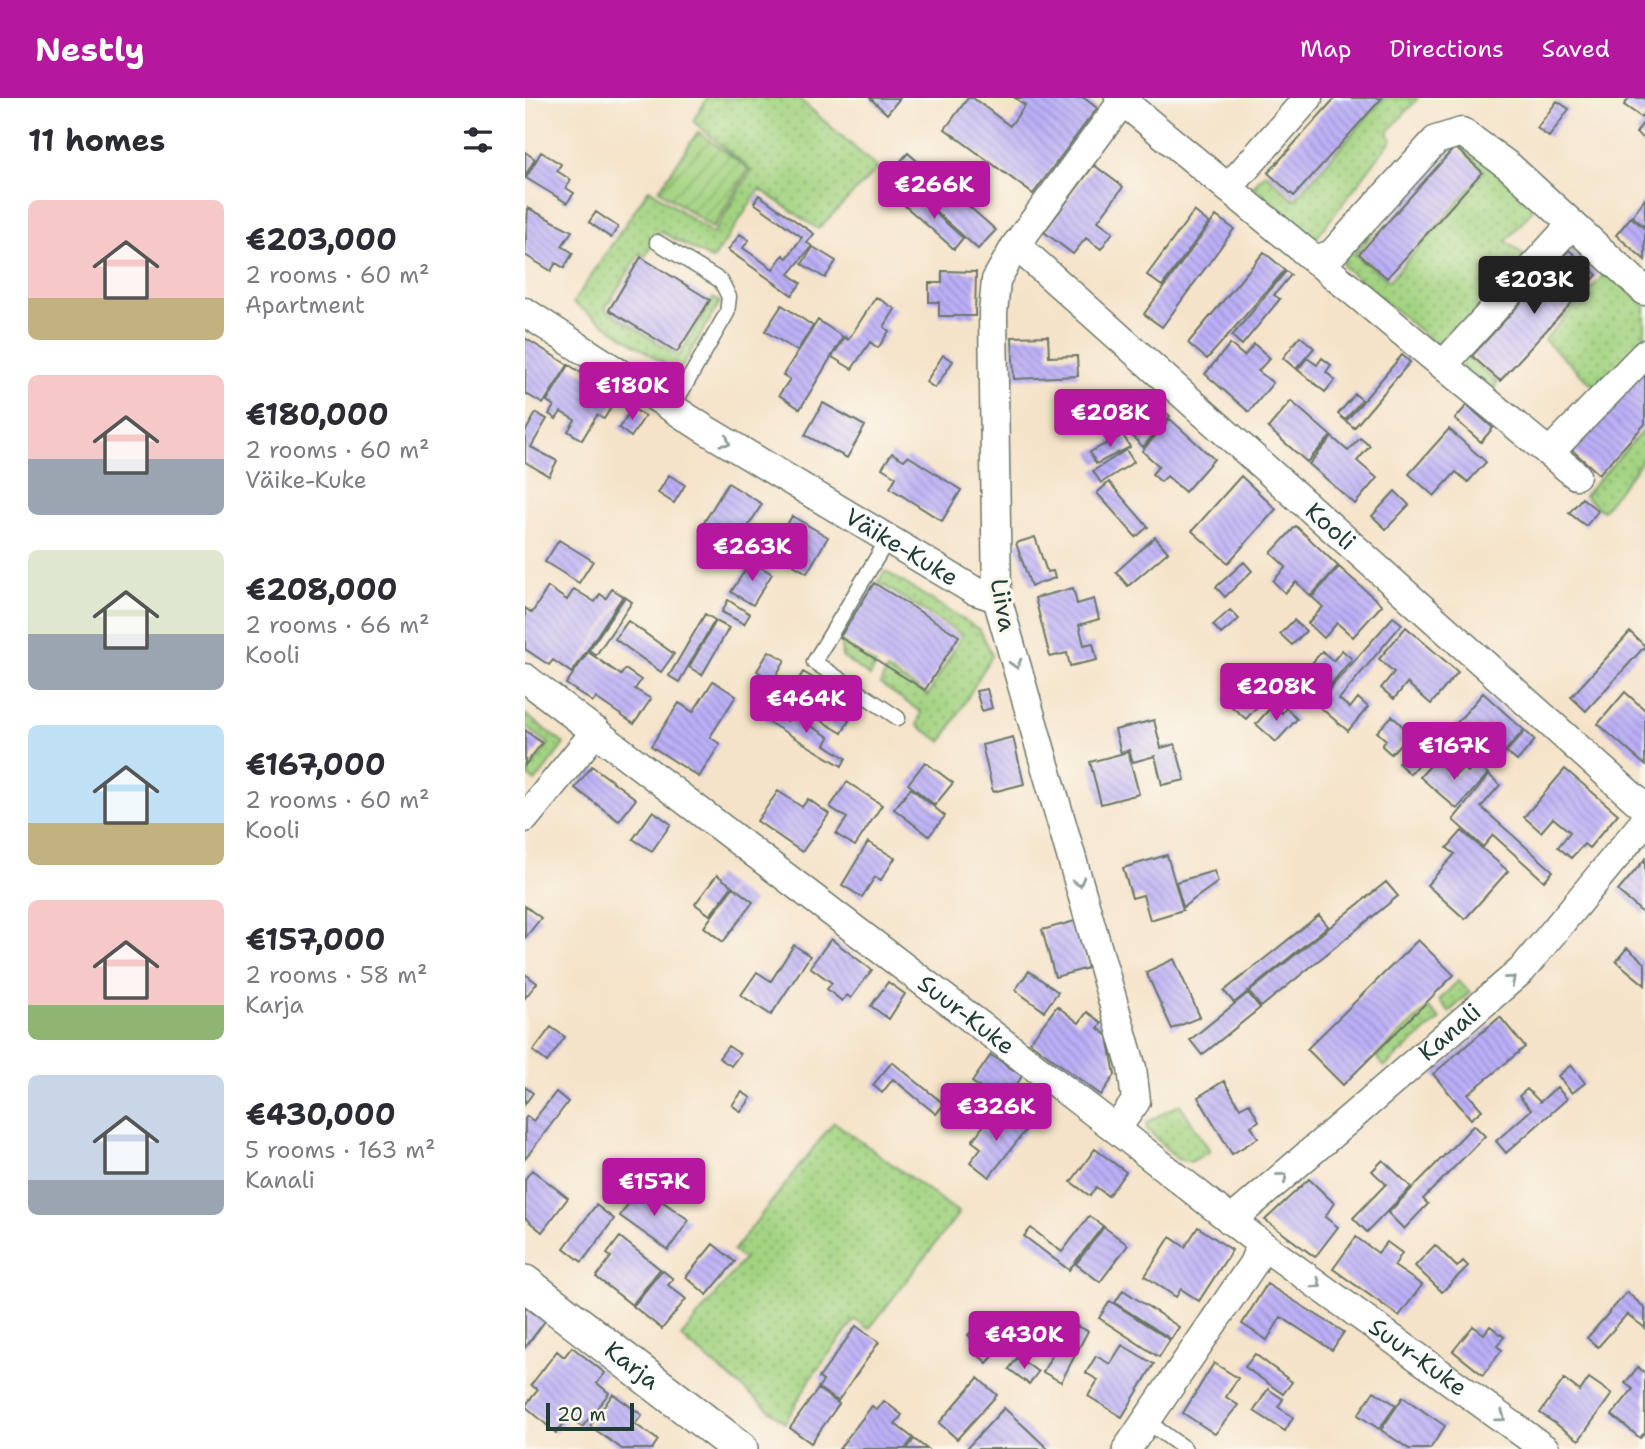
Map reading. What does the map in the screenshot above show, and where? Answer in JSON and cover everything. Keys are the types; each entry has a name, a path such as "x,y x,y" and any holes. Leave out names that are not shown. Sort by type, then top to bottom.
{"street":[{"path":"1228,188 1308,98"},
{"path":"1122,99 1576,475"},
{"name":"Liiva","path":"1116,1129 1136,1101 1132,1068 996,598 993,314 996,280 1016,245 1122,99"},
{"path":"1315,260 1332,254 1436,140 1462,132 1510,167 1645,291"},
{"path":"1443,366 1572,224"},
{"name":"Kooli","path":"1016,245 1645,808"},
{"name":"Väike-Kuke","path":"525,312 672,408 973,590 996,598"},
{"path":"1549,453 1645,354"},
{"name":"Suur-Kuke","path":"525,678 1116,1129 1231,1222 1545,1449"},
{"path":"525,818 596,731"},
{"name":"Kanali","path":"1231,1222 1522,970 1645,821"},
{"path":"1127,1449 1253,1264 1261,1244"},
{"name":"Karja","path":"525,1283 740,1449"}],"lane":[{"path":"657,242 721,281 729,297 727,313 672,408"},
{"path":"888,539 814,662 898,718"},
{"path":"1145,1420 1185,1449"}],"green space":[{"path":"707,98 798,98 878,168 818,229 760,189 713,260 660,231 645,257 640,253 605,309 679,356 713,298 720,302 678,373 573,303 649,189 713,234 751,171 693,121"},
{"path":"1384,98 1418,98 1387,133 1392,139 1314,241 1253,186 1265,173 1294,200"},
{"path":"698,132 749,169 713,228 659,190"},
{"path":"1467,142 1539,202 1506,241 1526,257 1440,348 1343,266 1344,256 1373,224 1377,228 1355,254 1389,281 1485,171 1456,144 1436,164 1431,160 1447,143"},
{"path":"1579,237 1645,298 1645,337 1597,389 1544,340 1603,276 1570,247"},
{"path":"1463,353 1498,383 1490,393 1461,366"},
{"path":"1645,428 1645,457 1602,511 1584,496"},
{"path":"885,571 980,630 992,655 942,742 917,725 921,712 880,684 887,670 928,695 962,635 878,582"},
{"path":"841,642 876,665 870,676 842,657"},
{"path":"525,714 564,744 535,782 526,774 549,744 525,726"},
{"path":"1458,981 1470,992 1449,1012 1439,1000"},
{"path":"1428,1008 1440,1019 1384,1067 1376,1056"},
{"path":"1180,1104 1210,1151 1191,1162 1177,1159 1146,1128 1147,1122"},
{"path":"834,1122 959,1213 869,1329 855,1320 811,1378 785,1423 681,1337 744,1259 733,1251"}],"building":[{"path":"870,98 900,98 887,114"},
{"path":"968,98 973,98 1010,126 1025,105 1015,98 1084,98 1097,108 1033,194 945,129"},
{"path":"1335,98 1382,98 1294,196 1268,173"},
{"path":"1629,98 1645,98 1645,112 1641,117 1624,105"},
{"path":"1557,101 1569,109 1549,137 1537,128"},
{"path":"1645,120 1645,139 1636,133"},
{"path":"1455,147 1482,172 1387,278 1359,254"},
{"path":"525,152 535,159 525,176"},
{"path":"541,152 561,164 557,171 571,180 566,188 574,193 567,203 526,178"},
{"path":"908,153 996,230 978,249 891,172"},
{"path":"1094,165 1123,187 1098,221 1113,232 1101,249 1086,238 1073,254 1044,232"},
{"path":"914,194 963,238 954,249 904,205"},
{"path":"759,195 814,234 807,243 812,246 789,274 801,283 792,295 728,250 740,234 749,240 743,248 773,269 783,255 787,258 802,237 754,203"},
{"path":"1645,199 1645,227 1632,216"},
{"path":"528,208 572,231 562,246 573,253 564,268 556,263 551,271 525,255"},
{"path":"1194,211 1209,223 1162,286 1147,275"},
{"path":"596,212 618,227 611,238 589,222"},
{"path":"1216,216 1234,229 1162,327 1144,314"},
{"path":"1631,217 1645,229 1645,260 1616,235"},
{"path":"813,247 836,261 825,278 802,264"},
{"path":"1569,250 1597,275 1500,381 1472,356"},
{"path":"1264,252 1285,270 1207,359 1188,343"},
{"path":"641,257 710,300 677,352 609,310"},
{"path":"942,271 976,272 975,316 939,316 939,302 929,302 929,283 942,283"},
{"path":"1286,271 1291,275 1274,295 1280,299 1242,345 1232,336"},
{"path":"876,297 895,309 884,327 889,331 878,348 870,342 852,369 832,357 845,337 848,340"},
{"path":"782,305 813,326 797,351 765,331"},
{"path":"818,320 843,337 800,409 779,395 790,379 783,375"},
{"path":"1048,336 1049,357 1077,356 1078,376 1014,379 1012,337"},
{"path":"1300,336 1314,348 1296,369 1283,358"},
{"path":"525,338 568,365 543,404 525,393"},
{"path":"1230,344 1244,356 1254,344 1270,358 1258,371 1273,383 1249,412 1205,374"},
{"path":"943,355 953,361 935,388 926,382"},
{"path":"1402,355 1410,362 1354,428 1346,421"},
{"path":"1307,358 1317,365 1322,358 1331,365 1326,372 1335,380 1325,392 1298,370"},
{"path":"569,365 618,396 604,419 597,415 582,440 568,431 575,420 561,412 556,419 549,414 554,406 547,401"},
{"path":"1645,370 1645,424 1599,474 1572,450"},
{"path":"1355,394 1362,400 1345,420 1338,414"},
{"path":"1291,401 1331,436 1307,462 1268,428"},
{"path":"823,403 865,426 847,458 805,435"},
{"path":"1157,405 1170,416 1143,447 1131,435"},
{"path":"1467,405 1493,428 1481,442 1455,419"},
{"path":"632,408 645,416 631,437 619,428"},
{"path":"536,413 547,419 531,447 557,461 549,476 525,462 525,432"},
{"path":"1170,419 1214,459 1185,492 1167,476 1161,482 1152,474 1159,466 1142,451"},
{"path":"1449,429 1486,462 1468,482 1456,472 1434,496 1409,474"},
{"path":"1123,435 1130,447 1096,464 1090,452"},
{"path":"1332,437 1348,451 1360,438 1370,446 1357,461 1377,478 1355,504 1309,464"},
{"path":"1126,450 1134,462 1101,483 1093,471"},
{"path":"892,453 904,460 908,456 961,490 942,521 890,488 896,477 882,468"},
{"path":"669,475 685,485 674,503 658,493"},
{"path":"1241,476 1276,509 1228,563 1192,531"},
{"path":"1109,482 1148,527 1136,537 1097,493"},
{"path":"728,483 762,504 737,544 703,524"},
{"path":"1395,491 1409,505 1386,529 1372,516"},
{"path":"1582,498 1598,511 1586,526 1569,513"},
{"path":"792,516 828,537 807,573 771,552"},
{"path":"1296,526 1338,566 1311,596 1296,582 1285,593 1273,581 1286,567 1271,553"},
{"path":"1035,537 1047,572 1053,571 1055,578 1031,586 1016,543"},
{"path":"1155,537 1168,552 1128,586 1116,572"},
{"path":"559,540 593,561 579,583 545,562"},
{"path":"751,561 772,574 753,605 731,592"},
{"path":"1244,562 1252,571 1225,597 1216,587"},
{"path":"1339,567 1382,605 1353,637 1337,623 1324,638 1308,623 1323,607 1312,597"},
{"path":"874,583 959,636 925,690 840,637"},
{"path":"548,587 567,600 574,589 595,602 600,594 606,598 612,589 623,596 572,673 553,660 549,665 525,649 525,608 532,613"},
{"path":"1073,588 1077,604 1094,599 1099,619 1079,625 1084,645 1093,643 1097,660 1070,666 1067,653 1050,657 1035,598"},
{"path":"625,597 632,602 596,655 589,650"},
{"path":"728,600 750,614 744,624 722,612"},
{"path":"1230,610 1239,619 1221,634 1213,625"},
{"path":"705,614 715,620 679,682 669,676"},
{"path":"1393,617 1402,624 1339,699 1350,708 1358,698 1368,707 1348,731 1316,704"},
{"path":"1294,620 1306,631 1292,645 1280,634"},
{"path":"628,621 674,654 661,672 615,639"},
{"path":"716,621 729,628 702,675 689,667"},
{"path":"1406,627 1458,672 1431,704 1407,683 1394,699 1381,688 1394,672 1379,659"},
{"path":"1630,632 1645,646 1586,711 1571,697"},
{"path":"1342,650 1352,659 1315,703 1294,685 1322,651 1333,661"},
{"path":"769,651 785,660 773,681 757,671"},
{"path":"588,652 621,675 625,669 641,680 635,689 651,699 634,724 596,698 593,702 566,684"},
{"path":"803,672 858,704 842,733 786,700"},
{"path":"1247,673 1261,685 1256,692 1264,699 1246,719 1223,699"},
{"path":"713,681 736,696 710,737 720,744 699,777 651,746 679,703 693,712"},
{"path":"987,689 992,708 982,711 976,691"},
{"path":"1625,692 1645,710 1645,765 1598,724"},
{"path":"1483,693 1524,730 1491,767 1480,756 1468,770 1453,757 1468,740 1453,727"},
{"path":"1273,705 1282,713 1286,708 1297,719 1276,742 1256,724"},
{"path":"770,711 787,721 791,714 829,737 825,745 846,758 842,766 765,720"},
{"path":"1392,716 1410,733 1391,754 1382,746 1386,740 1377,732"},
{"path":"1154,720 1161,748 1175,744 1185,780 1162,785 1155,756 1133,762 1129,750 1121,753 1115,730"},
{"path":"525,730 542,743 525,765"},
{"path":"1525,731 1535,740 1517,761 1506,752"},
{"path":"1013,737 1024,784 993,792 982,745"},
{"path":"1413,746 1425,756 1410,774 1398,763"},
{"path":"1128,752 1139,794 1101,804 1090,762"},
{"path":"1435,760 1454,777 1463,768 1468,772 1476,763 1488,774 1457,809 1420,777"},
{"path":"925,762 953,783 935,805 908,784"},
{"path":"592,766 636,799 619,821 575,788"},
{"path":"1565,769 1618,814 1589,848 1584,844 1571,858 1558,847 1570,832 1553,818 1541,832 1524,817"},
{"path":"1489,775 1500,785 1481,807 1553,871 1544,881 1493,835 1483,847 1453,820"},
{"path":"847,782 882,805 855,846 836,834 847,818 830,807"},
{"path":"911,788 945,816 929,836 894,809"},
{"path":"778,791 802,807 808,799 829,814 802,852 757,821"},
{"path":"653,811 671,824 652,851 633,839"},
{"path":"1462,831 1508,871 1465,919 1427,885 1455,854 1447,848"},
{"path":"868,842 895,858 881,880 875,877 862,897 842,885"},
{"path":"1167,855 1183,910 1150,920 1143,895 1132,898 1123,868"},
{"path":"1645,859 1645,915 1618,891"},
{"path":"1214,871 1218,882 1183,907 1176,882"},
{"path":"717,875 732,886 710,915 695,904"},
{"path":"1386,882 1398,896 1261,1007 1249,992"},
{"path":"733,887 753,902 723,942 704,927"},
{"path":"525,906 541,918 525,938"},
{"path":"1319,915 1328,926 1234,1003 1224,991"},
{"path":"1075,921 1088,968 1055,977 1042,930"},
{"path":"831,939 872,970 851,998 847,995 842,1001 827,989 832,983 810,967"},
{"path":"1418,940 1454,975 1343,1085 1307,1049"},
{"path":"794,945 810,956 771,1015 741,995 757,972 771,981"},
{"path":"1627,948 1645,963 1645,985 1616,961"},
{"path":"1174,959 1200,1017 1172,1029 1146,972"},
{"path":"1029,971 1058,992 1044,1011 1015,990"},
{"path":"525,974 537,983 525,998"},
{"path":"888,982 905,994 889,1019 871,1006"},
{"path":"1248,993 1260,1008 1202,1055 1190,1040"},
{"path":"1057,1006 1079,1023 1087,1012 1102,1023 1098,1028 1108,1036 1115,1075 1101,1095 1030,1042"},
{"path":"1500,1017 1525,1047 1468,1094 1482,1110 1471,1119 1433,1074"},
{"path":"551,1027 565,1037 547,1062 533,1051"},
{"path":"728,1046 740,1054 731,1066 719,1058"},
{"path":"991,1055 1022,1076 1017,1084 1023,1088 1010,1108 1002,1103 997,1111 988,1104 992,1096 972,1082"},
{"path":"892,1062 944,1104 936,1114 893,1079 882,1093 873,1085"},
{"path":"1571,1065 1585,1083 1572,1093 1558,1076"},
{"path":"1224,1081 1240,1108 1249,1103 1259,1121 1251,1126 1258,1138 1232,1154 1198,1097"},
{"path":"525,1087 533,1093 525,1104"},
{"path":"1557,1087 1567,1099 1506,1153 1496,1141 1531,1110 1519,1096 1527,1089 1540,1102"},
{"path":"556,1092 568,1102 525,1159 525,1119 527,1116 533,1121"},
{"path":"742,1092 751,1098 741,1112 732,1105"},
{"path":"1015,1115 1029,1126 989,1177 970,1162 981,1148 972,1141 991,1116 1005,1128"},
{"path":"1474,1125 1485,1136 1423,1199 1428,1204 1404,1229 1388,1213"},
{"path":"1095,1149 1126,1172 1108,1196 1096,1187 1090,1196 1071,1182"},
{"path":"1383,1160 1411,1187 1367,1232 1353,1218 1386,1184 1372,1171"},
{"path":"532,1170 568,1198 542,1232 525,1218 525,1179"},
{"path":"1309,1179 1334,1203 1325,1217 1338,1227 1315,1257 1265,1220"},
{"path":"640,1186 689,1220 668,1250 620,1216"},
{"path":"596,1205 614,1219 582,1262 564,1248"},
{"path":"1089,1216 1103,1226 1069,1270 1024,1236 1031,1228 1062,1252"},
{"path":"1104,1227 1128,1245 1100,1282 1076,1264"},
{"path":"1198,1227 1232,1250 1199,1301 1181,1289 1176,1297 1145,1276 1170,1237 1185,1247"},
{"path":"620,1237 660,1269 632,1305 596,1277 611,1257 607,1254"},
{"path":"1356,1237 1378,1253 1387,1242 1402,1253 1394,1266 1422,1285 1399,1316 1333,1269"},
{"path":"713,1244 735,1262 707,1295 686,1277"},
{"path":"1435,1245 1457,1267 1463,1261 1468,1266 1442,1292 1415,1266"},
{"path":"662,1270 673,1279 668,1285 686,1299 662,1329 633,1306"},
{"path":"1267,1284 1344,1332 1332,1350 1281,1317 1267,1340 1242,1324"},
{"path":"1123,1290 1179,1327 1171,1339 1115,1303"},
{"path":"1627,1292 1645,1308 1645,1328 1627,1314 1598,1347 1587,1338"},
{"path":"1110,1301 1170,1340 1159,1357 1099,1318"},
{"path":"525,1307 545,1321 525,1348"},
{"path":"983,1319 992,1328 996,1323 1011,1336 987,1363 976,1353 981,1347 968,1335"},
{"path":"856,1326 879,1342 838,1401 818,1388 823,1381 819,1378"},
{"path":"1077,1326 1088,1331 1061,1382 1043,1372 1057,1345 1064,1349"},
{"path":"1473,1326 1484,1334 1490,1326 1504,1337 1497,1346 1502,1350 1483,1375 1453,1351"},
{"path":"1122,1345 1154,1364 1122,1417 1088,1396 1098,1380 1086,1373 1096,1356 1110,1364"},
{"path":"572,1347 605,1373 597,1383 609,1393 582,1427 569,1417 556,1433 525,1406 538,1390 531,1385 557,1351 564,1357"},
{"path":"1255,1354 1292,1382 1283,1394 1245,1367"},
{"path":"1018,1357 1038,1372 1029,1384 1009,1369"},
{"path":"1214,1363 1238,1378 1226,1397 1238,1405 1215,1434 1183,1413"},
{"path":"1638,1367 1645,1373 1645,1432 1640,1438 1612,1415 1633,1389 1625,1383"},
{"path":"978,1378 997,1395 957,1439 939,1423"},
{"path":"1589,1378 1612,1394 1579,1440 1540,1413 1564,1379 1580,1391"},
{"path":"818,1389 839,1404 811,1443 790,1428"},
{"path":"1268,1389 1283,1399 1278,1407 1293,1417 1285,1431 1254,1411"},
{"path":"1374,1391 1396,1405 1379,1429 1358,1415"},
{"path":"613,1394 642,1415 635,1424 658,1440 652,1449 622,1449 590,1426"},
{"path":"1403,1397 1445,1426 1430,1449 1409,1449 1381,1430"},
{"path":"884,1401 902,1415 895,1424 913,1438 905,1449 839,1449 872,1406 877,1410"},
{"path":"1004,1408 1026,1428 1048,1449 966,1449"},
{"path":"914,1439 927,1449 907,1449"}]}
